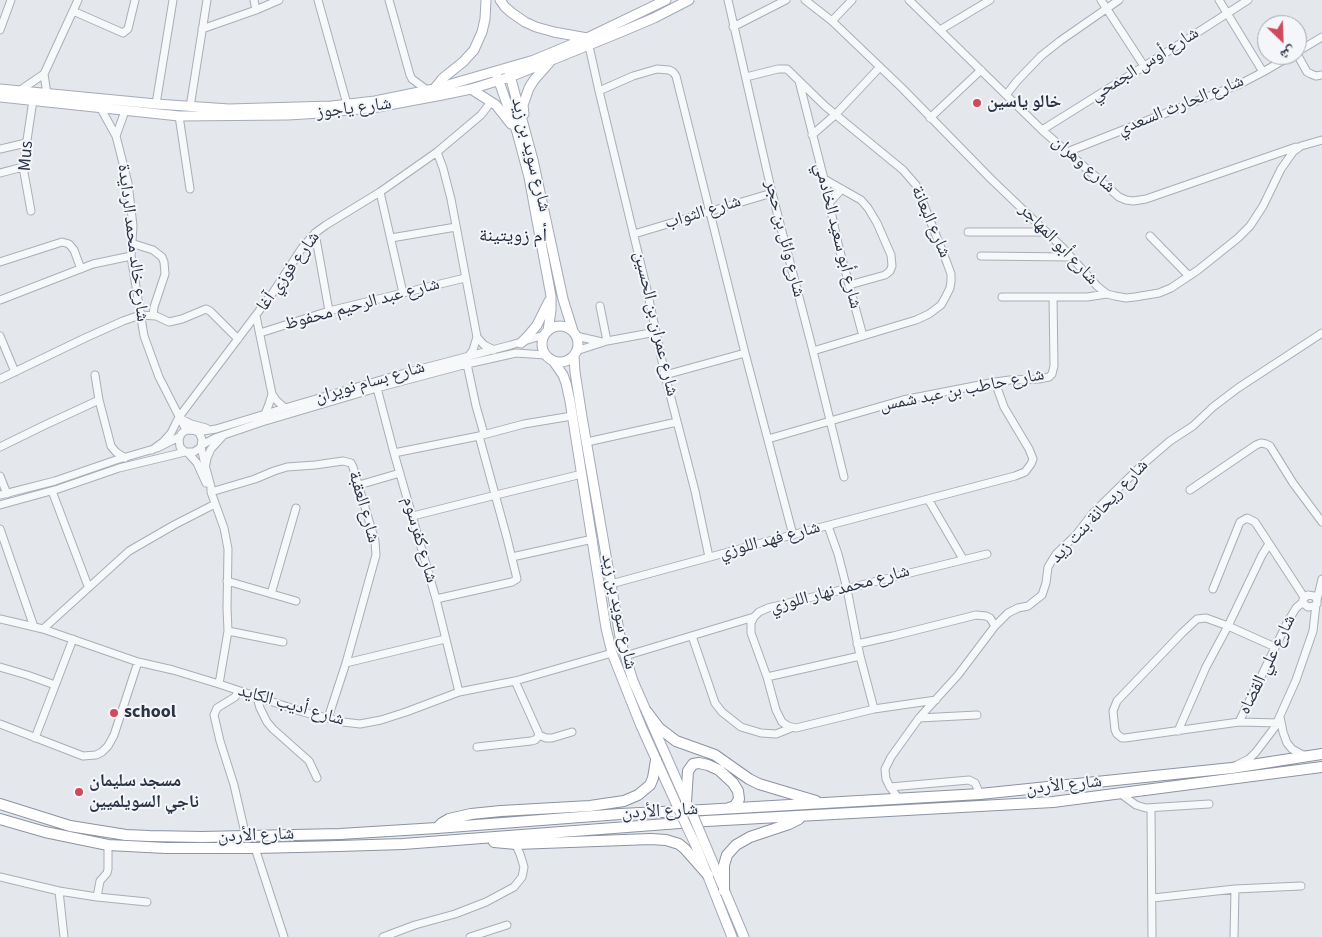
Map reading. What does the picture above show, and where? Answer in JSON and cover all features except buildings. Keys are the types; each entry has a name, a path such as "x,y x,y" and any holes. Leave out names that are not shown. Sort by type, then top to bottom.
{"highway":[{"path":"647,712 659,728 676,741 715,756 749,779 759,784 822,803"},
{"name":"شارع الأردن","path":"0,804 70,826 103,832 149,836 246,837 376,832 600,815 980,794 1232,768 1322,754"},
{"path":"437,828 449,819 471,814 590,806 624,801 638,795 650,785 654,778 656,760"},
{"path":"685,806 688,771 690,766 699,762 719,770 729,778 737,789 739,794 738,802 733,807 727,809"},
{"name":"شارع الأردن","path":"0,819 45,832 108,845 166,848 255,848 403,844 453,840 513,840 688,823 1053,802 1322,767"},
{"path":"724,891 724,865 727,855 736,845 750,837 796,821 803,816"},
{"path":"513,840 666,840 679,844 708,875"}],"main road":[{"path":"430,90 474,50 482,32 486,0"},
{"path":"500,0 505,7 525,22 588,42"},
{"name":"شارع ياجوز","path":"0,97 179,116 320,114 378,107 442,96 510,77 552,61 666,0"},
{"name":"شارع ياجوز","path":"0,89 190,107 248,109 375,101 430,90 534,60 654,18 689,0"},
{"path":"521,131 523,104 526,96 534,80 552,61"},
{"name":"شارع سويد بن زيد","path":"507,68 521,131 551,296 551,310 546,333"},
{"name":"شارع سويد بن زيد","path":"495,71 521,131 539,184 563,300 574,333"},
{"path":"471,89 491,102 521,131"},
{"path":"520,343 537,325 551,296"},
{"path":"558,326 568,328 574,333 578,346 575,354 564,362 554,362 545,355 541,345 546,333 558,326"},
{"name":"شارع سويد بن زيد","path":"575,354 575,372 618,625 625,656 633,681 685,806 696,846 732,937"},
{"name":"شارع سويد بن زيد","path":"554,362 566,383 593,539 606,628 612,653 621,679 656,760 685,806 705,844 744,937"}],"street":[{"path":"0,30 11,0"},
{"path":"19,91 44,74 78,0"},
{"path":"73,12 123,33 128,29 135,0"},
{"path":"156,104 173,0"},
{"path":"190,107 207,0"},
{"path":"254,0 256,10"},
{"path":"202,28 256,10 279,0"},
{"path":"318,0 347,104"},
{"path":"389,0 410,75 412,79 430,90"},
{"name":"شارع وائل بن حجر","path":"728,0 772,193 844,477"},
{"path":"733,27 786,0"},
{"name":"شارع أبو المهاجر","path":"805,0 832,21 902,88 1107,294 1126,298 1159,293 1171,288 1213,259 1250,226 1263,206 1286,162 1293,152 1301,146"},
{"path":"832,21 852,0"},
{"name":"شارع وهران","path":"909,0 1042,130 1118,197 1126,200 1146,199 1301,146"},
{"path":"940,30 990,0"},
{"path":"1101,0 1144,66"},
{"path":"1006,94 1041,56 1119,0"},
{"path":"1219,0 1263,72"},
{"name":"شارع أوس الجمحي","path":"1042,130 1248,0"},
{"path":"1307,47 1322,37"},
{"name":"شارع عمران بن الحسين","path":"588,42 634,234 665,375 695,490 709,557"},
{"name":"شارع الحارث السعدي","path":"1068,152 1240,84 1275,65"},
{"path":"1303,65 1307,72 1316,76 1322,75"},
{"path":"599,91 617,82 649,71 665,68 673,72 678,82 745,353 793,535"},
{"name":"شارع البعانة","path":"746,78 783,68 787,69 835,115 903,170 916,186 951,274 950,288 945,298 941,305 929,314 916,320 813,351"},
{"path":"812,135 835,115 879,68"},
{"path":"930,118 981,70"},
{"path":"44,74 47,94"},
{"name":"شارع أبو سعيد الخادمي","path":"799,81 862,336"},
{"name":"Mus","path":"31,211 23,167 33,100"},
{"name":"شارع فوزي آغا","path":"272,394 256,316 302,248 326,224 380,192 437,152 481,115 491,102"},
{"name":"شارع خالد محمد الردايدة","path":"100,107 116,136 124,166 133,226 131,256 144,336 166,393 186,430"},
{"path":"116,136 126,111"},
{"path":"179,116 190,190"},
{"path":"1301,146 1322,140"},
{"path":"0,149 26,143"},
{"path":"436,599 517,579 481,435 468,360 474,350 477,337 446,180 437,152"},
{"path":"0,173 23,167"},
{"path":"824,179 862,200 877,223 891,255 892,266 885,275 849,285"},
{"path":"829,203 842,189"},
{"path":"380,192 403,293"},
{"name":"شارع الثواب","path":"634,234 772,193"},
{"path":"391,238 456,227"},
{"path":"968,232 1046,232"},
{"path":"315,233 329,311"},
{"path":"1150,236 1189,276"},
{"path":"0,262 62,242 69,244 74,250 81,269"},
{"path":"131,243 153,250 162,256 164,262 165,274 153,315"},
{"path":"0,300 81,269 131,256"},
{"path":"981,256 1071,257"},
{"name":"شارع عبد الرحيم محفوظ","path":"260,332 329,311 465,278"},
{"path":"1002,297 1087,297 1107,294"},
{"name":"شارع حاطب بن عبد شمس","path":"768,439 903,400 995,382 1044,379 1052,374 1054,366 1053,297"},
{"path":"600,306 605,341"},
{"path":"0,379 85,338 140,315 153,315 166,321 173,321 206,309 238,339"},
{"path":"152,450 167,438 179,418 256,316"},
{"path":"575,354 605,341 656,332"},
{"name":"شارع ريحانة بنت زيد","path":"899,799 890,786 885,773 887,764 919,718 958,675 995,626 1008,613 1028,606 1042,595 1048,567 1056,554 1076,535 1093,513 1142,465 1170,441 1193,426 1213,407 1322,332"},
{"name":"شارع بسام نويران","path":"201,446 225,434 468,360 546,333"},
{"path":"574,333 605,341"},
{"path":"0,336 16,372"},
{"path":"477,337 484,345 494,350"},
{"path":"665,375 745,353"},
{"name":"شارع بسام نويران","path":"196,431 216,429 405,373 468,360 516,354 545,355"},
{"path":"95,375 99,400 112,446 116,452 125,458"},
{"name":"شارع فهد اللوزي","path":"611,584 1025,472 1033,459 1004,407 995,382"},
{"name":"شارع كفرسوم","path":"377,388 436,599 459,692"},
{"path":"272,394 285,408"},
{"path":"264,414 272,394"},
{"path":"0,447 99,400"},
{"path":"394,453 524,424 572,416"},
{"path":"179,418 197,426 216,429"},
{"path":"587,442 677,422"},
{"path":"0,476 4,494 55,481 152,450 179,437 186,430 193,429 199,433 202,439 201,446 211,492"},
{"path":"206,469 208,454 225,434"},
{"path":"179,437 179,444 197,463 211,492 224,528 228,549 228,631 219,684"},
{"path":"1190,490 1256,444 1266,444 1270,446 1293,483 1322,522"},
{"path":"105,464 112,446"},
{"path":"0,505 119,468 197,451 201,446"},
{"name":"شارع العقبة","path":"211,492 255,479 280,469 343,461 351,463 356,473 375,541 376,555 346,663 328,718"},
{"path":"359,485 400,472"},
{"path":"413,516 582,474"},
{"path":"52,490 88,586"},
{"path":"928,499 963,559"},
{"path":"43,629 88,586 134,547 215,504"},
{"path":"271,594 296,508"},
{"path":"1213,589 1240,522 1247,518 1255,522 1306,605 1314,606 1317,602"},
{"path":"828,526 847,589 857,644 874,709"},
{"path":"0,528 34,627"},
{"path":"512,557 593,539"},
{"path":"1178,731 1206,667 1269,544"},
{"name":"شارع محمد نهار اللوزي","path":"791,728 779,718 751,632 751,623 759,612 768,608 900,574 988,554"},
{"path":"1232,768 1256,752 1268,738 1279,720 1313,632 1322,579"},
{"path":"227,581 296,601"},
{"name":"شارع علي القضاه","path":"1228,626 1206,618 1200,618 1194,621 1182,633 1117,701 1113,712 1115,730 1119,736 1125,738 1240,722 1292,614 1304,600"},
{"path":"857,644 976,615 990,618 995,626"},
{"path":"625,656 754,617"},
{"name":"شارع أديب الكايد","path":"0,619 43,629 138,662 173,670 256,697 352,724 369,723 424,706 459,692 515,681 612,653"},
{"path":"1228,626 1275,647"},
{"path":"228,631 283,642"},
{"path":"692,636 715,703 722,712 741,727 761,734 776,734 791,728 874,709 936,700"},
{"path":"34,738 73,639"},
{"path":"346,663 445,639"},
{"path":"767,677 860,656"},
{"path":"0,724 83,756 96,755 108,746 114,735 138,662"},
{"path":"0,667 55,685"},
{"path":"515,681 539,735 552,738 564,736 572,732"},
{"path":"237,690 237,694 217,708 214,715 234,785 246,837"},
{"path":"256,697 267,722 309,760 317,778"},
{"path":"919,718 977,715"},
{"path":"1240,722 1279,720"},
{"path":"1279,720 1287,743 1292,749 1308,756"},
{"path":"477,747 531,741 536,740 539,735"},
{"path":"890,786 969,780 975,783 980,794"},
{"path":"1121,794 1140,807 1209,804"},
{"path":"1151,808 1152,937"},
{"path":"383,937 486,902 514,887 522,877 524,866 513,840"},
{"path":"97,897 100,881 108,869 108,845"},
{"path":"255,848 284,937"},
{"path":"0,877 59,891 147,902"},
{"path":"1153,898 1236,889 1301,886"},
{"path":"1234,937 1236,889"},
{"path":"59,891 64,937"},
{"path":"470,937 507,925"}],"place":[{"name":"خالو ياسين","path":"977,103"},
{"name":"school","path":"114,713"},
{"name":"مسجد سليمان ناجي السويلميين","path":"79,792"}],"district":[{"name":"أم زويتينة","path":"513,237"}]}
